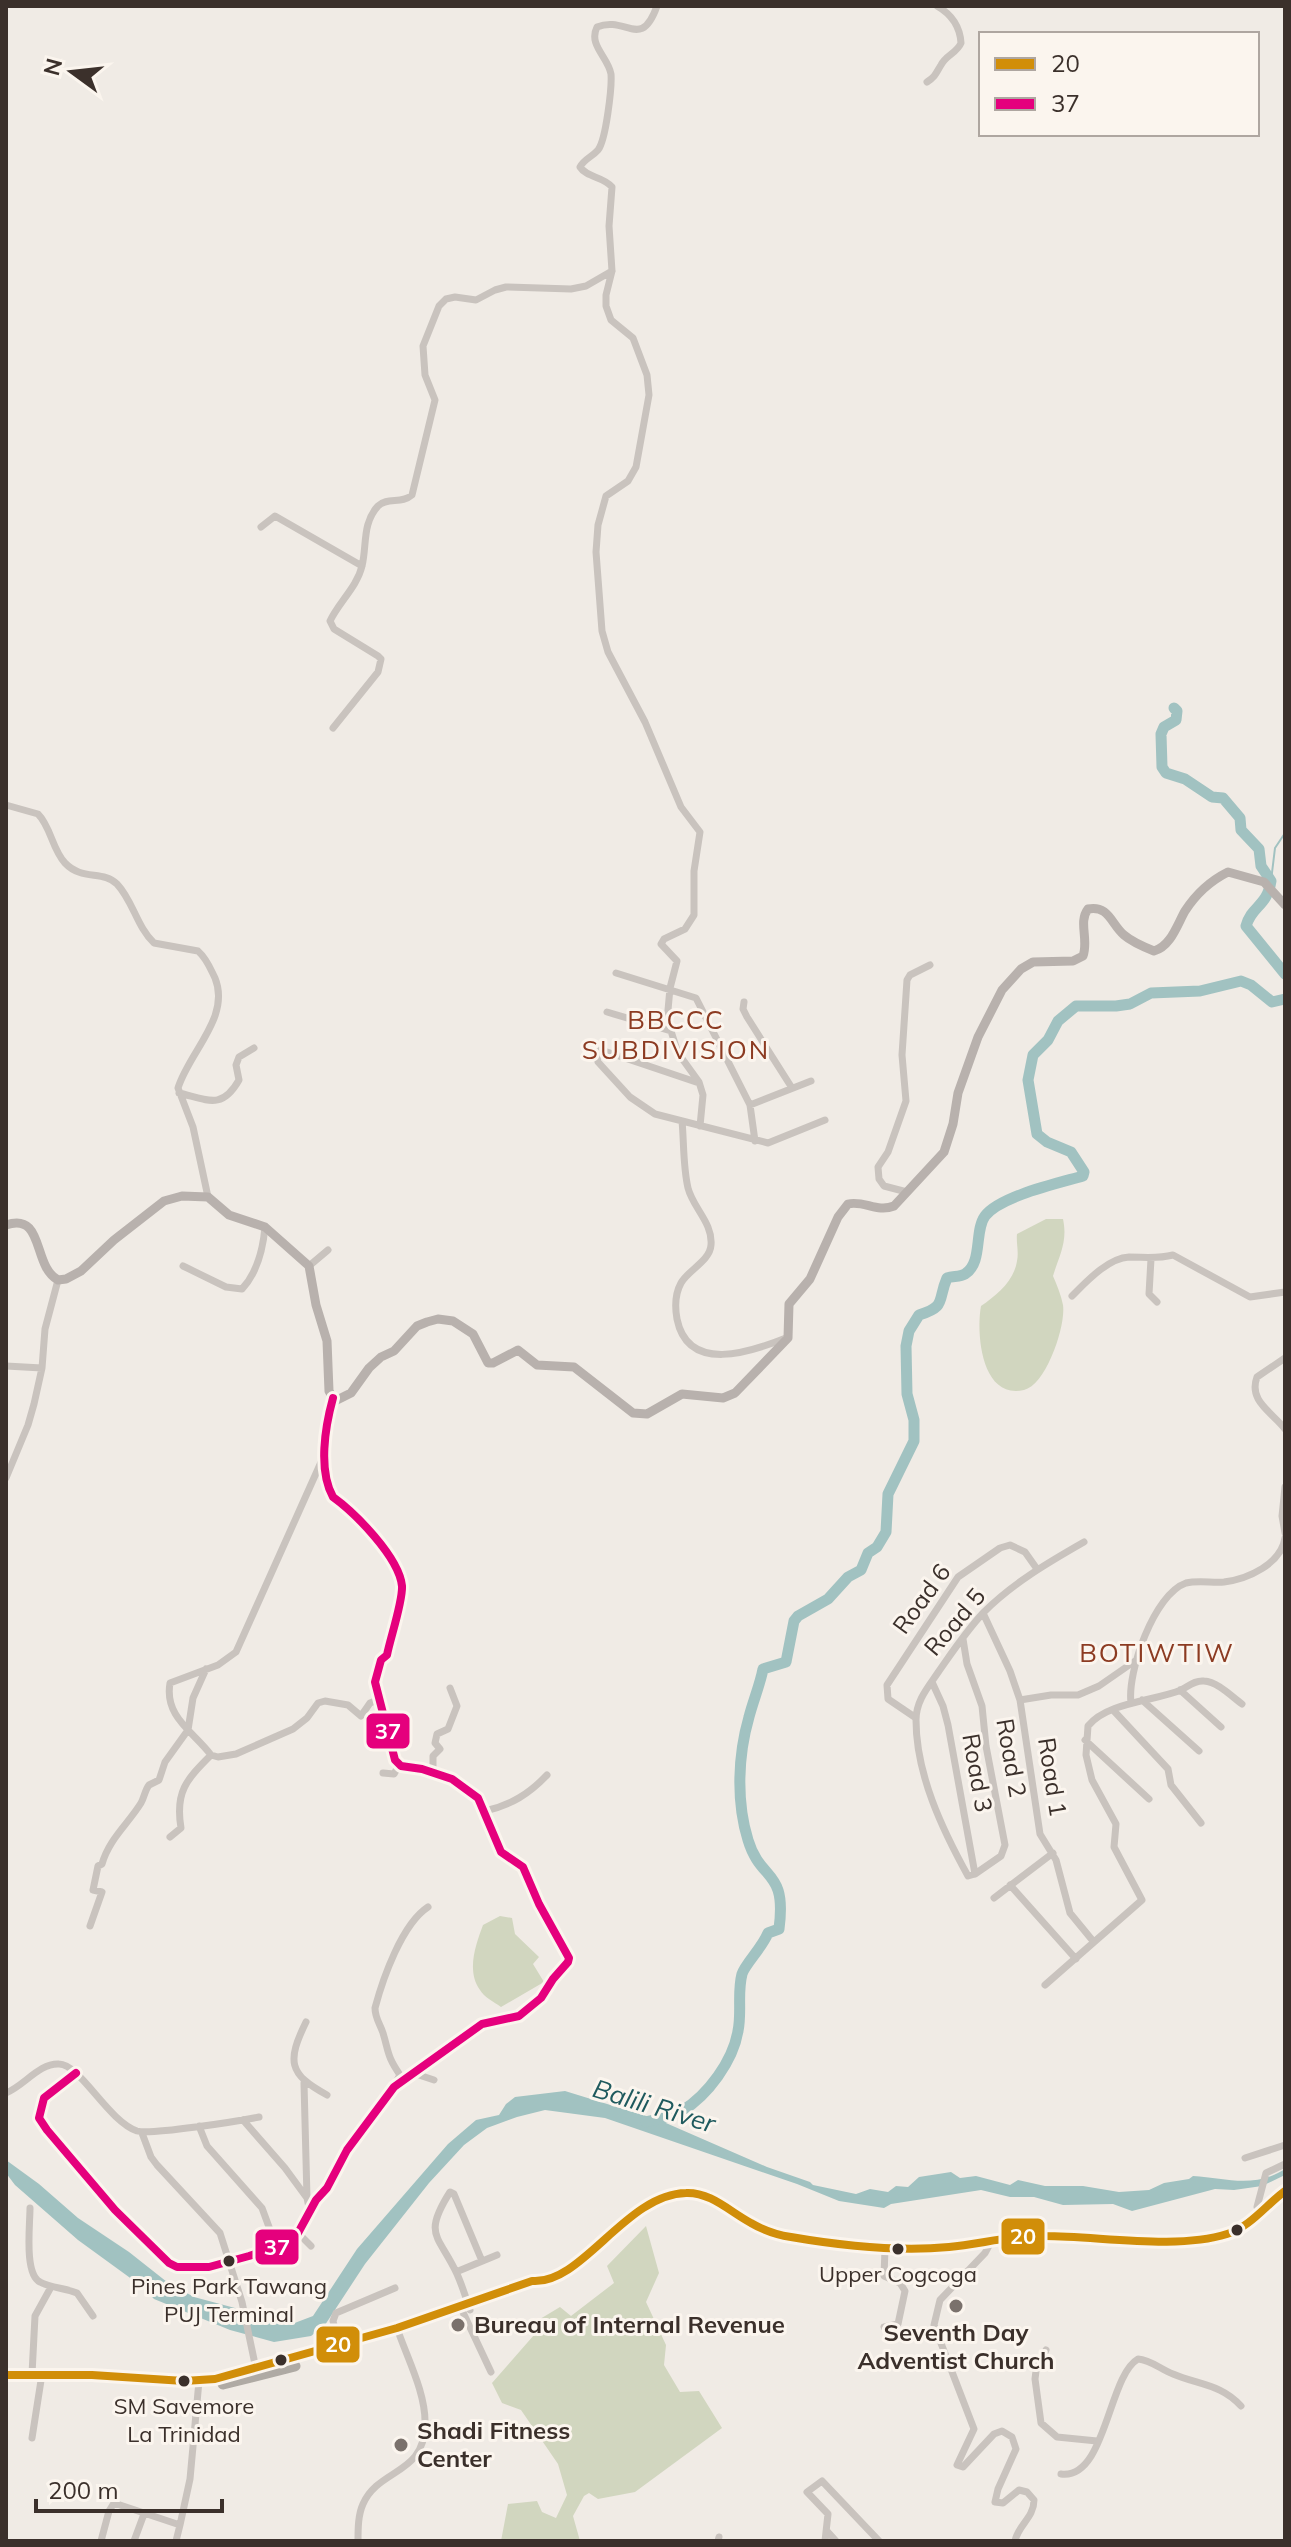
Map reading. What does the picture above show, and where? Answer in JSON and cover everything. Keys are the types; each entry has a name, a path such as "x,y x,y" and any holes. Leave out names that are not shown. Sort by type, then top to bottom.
{"highway":[{"path":"6,2378 38,2376 199,2384 256,2372 465,2309 532,2281 541,2282 568,2269 648,2205 663,2197 682,2193 705,2196 750,2223 781,2235 885,2249 951,2247 1027,2236 1127,2241 1217,2237 1239,2230 1285,2191"}],"main road":[{"path":"6,1225 16,1221 27,1224 33,1230 45,1269 58,1280 81,1271 114,1240 164,1201 182,1196 208,1197 229,1215 265,1227 309,1266 327,1341 329,1391 333,1398 342,1398 351,1393 369,1368 403,1343 417,1326 438,1319 453,1321 473,1334 488,1363 518,1350 537,1365 574,1367 633,1413 641,1415 653,1411 682,1394 728,1397 788,1338 789,1304 810,1279 843,1209 855,1202 887,1209 894,1206 944,1152 958,1093 978,1037 1002,990 1021,969 1033,962 1073,961 1083,956 1086,943 1083,918 1088,909 1105,910 1123,934 1154,951 1165,946 1186,909 1216,878 1228,872 1268,885 1285,905"}],"street":[{"path":"657,6 642,30 615,24 597,27 595,42 609,67 611,88 601,146 580,167 583,172 607,181 612,187 609,226 612,271 606,295 608,314 633,338 647,375 649,395 636,467 628,481 606,496 598,525 596,552 603,638 645,722 681,807 697,826 701,838 694,871 694,915 685,929 662,941 662,947 677,961 668,1010 678,1053 699,1082 704,1104 700,1126"},
{"path":"927,82 961,43 960,31 951,16 937,6"},
{"path":"333,728 381,666 381,659 369,648 331,625 333,616 353,588 362,566 367,529 376,509 382,503 407,499 412,495 435,400 425,375 423,346 439,306 446,299 476,300 506,287 571,289 586,286 612,271"},
{"path":"261,527 275,516 362,566"},
{"path":"6,805 38,814 61,858 71,869 86,876 105,877 117,885 154,943 190,949 205,958 220,992 220,1001 215,1017 179,1084 179,1093 193,1127 208,1197"},
{"path":"907,1192 884,1186 877,1174 906,1101 902,1055 907,980 910,975 930,965"},
{"path":"616,973 696,998 750,1105 755,1141"},
{"path":"744,1002 747,1017 792,1088"},
{"path":"607,1012 671,1031"},
{"path":"179,1093 223,1100 239,1080 236,1065 239,1057 254,1048"},
{"path":"699,1082 601,1050 596,1053 596,1058 630,1097 655,1114 755,1141 775,1141 825,1120"},
{"path":"750,1105 811,1081"},
{"path":"682,1121 688,1190 709,1231 711,1247 680,1284 676,1315 685,1341 692,1347 722,1355 788,1338"},
{"path":"183,1266 226,1287 242,1289 260,1256 265,1227"},
{"path":"309,1266 328,1250"},
{"path":"1072,1296 1097,1273 1122,1258 1151,1259 1173,1255 1250,1297 1285,1292"},
{"path":"1151,1259 1149,1294 1157,1302"},
{"path":"6,1478 28,1425 42,1368 45,1329 58,1280"},
{"path":"1285,1358 1257,1377 1254,1389 1260,1402 1285,1429"},
{"path":"6,1366 42,1368"},
{"path":"333,1398 323,1456 236,1652 226,1661 173,1681 168,1687 173,1713 211,1755 218,1757 236,1754 293,1729 307,1718 318,1703 325,1701 348,1705 361,1716 370,1703 380,1699"},
{"path":"323,1456 328,1489 380,1544 394,1564 402,1588 387,1655 381,1660 375,1682 395,1760 399,1765 433,1773 467,1788 478,1798 501,1852 523,1867 569,1960 541,1998 519,2016 482,2024 394,2087"},
{"path":"1131,1703 1129,1690 1135,1661 1154,1619 1177,1588 1187,1583 1239,1579 1269,1565 1281,1550 1285,1535 1282,1516 1285,1487"},
{"name":"Road 5","path":"916,1718 922,1696 983,1613 1037,1569 1084,1542"},
{"name":"Road 6","path":"916,1718 888,1699 887,1685 958,1577 1000,1548 1010,1545 1025,1552 1037,1569"},
{"name":"Road 1","path":"983,1613 1020,1700 1040,1834 1053,1853 1070,1913 1093,1941"},
{"name":"Road 2","path":"963,1638 967,1664 982,1706 986,1746 1005,1845 1001,1856 975,1874"},
{"path":"1020,1700 1078,1695 1099,1686 1135,1661"},
{"path":"90,1926 102,1892 93,1890 98,1866 102,1864 112,1840 142,1802 149,1785 159,1780 165,1762 188,1730 193,1698 206,1669"},
{"path":"1045,1985 1142,1900 1114,1847 1116,1824 1092,1780 1085,1740 1088,1726 1092,1721 1131,1703 1180,1690 1196,1681 1205,1681 1223,1690 1242,1704"},
{"name":"Road 3","path":"932,1682 948,1725 975,1874"},
{"path":"433,1773 433,1756 440,1749 435,1743 437,1734 448,1729 457,1706 450,1688"},
{"path":"1180,1690 1221,1727"},
{"path":"1142,1700 1199,1751"},
{"path":"1114,1711 1168,1769 1171,1785 1201,1823"},
{"path":"916,1718 922,1767 929,1791 958,1859 968,1876 975,1874"},
{"path":"1085,1740 1149,1799"},
{"path":"170,1837 181,1828 177,1805 187,1782 211,1755"},
{"path":"383,1773 394,1774 399,1765"},
{"path":"485,1811 503,1807 522,1797 547,1775"},
{"path":"994,1898 1053,1853"},
{"path":"1010,1885 1076,1959"},
{"path":"76,2073 48,2094 41,2105 39,2118 52,2142 169,2263 177,2267 191,2267 230,2262 287,2244 298,2233 332,2181 347,2150 400,2075 387,2054 375,2008 402,1937 428,1907"},
{"path":"306,2022 293,2058 304,2083 306,2100 307,2198 310,2212"},
{"path":"6,2093 49,2066 64,2064 76,2073 106,2109 126,2126 142,2133 259,2117"},
{"path":"416,2070 419,2075 434,2080"},
{"path":"304,2083 327,2095"},
{"path":"243,2120 307,2198"},
{"path":"199,2126 207,2146 262,2208 276,2246"},
{"path":"142,2133 157,2165 220,2233 242,2302 256,2372"},
{"path":"1245,2158 1285,2145"},
{"path":"1259,2213 1257,2207 1268,2171 1285,2164"},
{"path":"482,2261 454,2194 449,2193 436,2219 435,2230 442,2250 456,2272 465,2309 491,2372"},
{"path":"30,2208 32,2273 38,2281 51,2287 77,2293 93,2316"},
{"path":"298,2233 311,2246"},
{"path":"992,2240 985,2253 940,2300 934,2325 974,2429 957,2465 963,2467 994,2434 1002,2431 1012,2437 1016,2449 995,2502 1003,2503 1019,2490 1027,2492 1034,2500 1030,2517 1017,2533 1015,2541"},
{"path":"884,2327 898,2324 905,2291 900,2283 884,2276 885,2249"},
{"path":"456,2272 497,2255"},
{"path":"32,2438 38,2376 35,2316 51,2287"},
{"path":"340,2348 333,2321 336,2313 395,2288"},
{"path":"358,2541 364,2501 381,2481 412,2462 425,2429 420,2396 398,2331"},
{"path":"1046,2350 1035,2379 1041,2423 1057,2437 1097,2441"},
{"path":"1061,2474 1078,2473 1103,2432 1123,2378 1132,2362 1138,2359 1228,2393 1241,2406"},
{"path":"176,2541 190,2479 199,2384"},
{"path":"836,2541 824,2538 828,2514 807,2492 822,2481 879,2541"},
{"path":"101,2541 114,2503 180,2525"},
{"path":"134,2541 144,2514"}],"green space":[{"path":"1046,1219 1063,1219 1062,1249 1053,1276 1063,1305 1061,1326 1053,1354 1040,1378 1024,1390 1010,1390 998,1385 984,1362 981,1306 999,1292 1012,1275 1018,1258 1017,1234"},
{"path":"500,1916 512,1918 515,1934 539,1957 533,1964 544,1982 501,2007 480,1990 473,1966 483,1925"},
{"path":"646,2226 659,2273 646,2302 666,2345 664,2365 680,2392 699,2391 722,2428 635,2492 598,2499 589,2493 584,2496 573,2516 580,2541 501,2541 508,2504 537,2501 542,2512 556,2518 567,2495 558,2464 521,2410 502,2403 492,2383 541,2327 540,2319 560,2307 571,2316 614,2283 607,2266"}],"water":[{"path":"565,2091 659,2120 813,2185 856,2194 870,2189 888,2192 896,2186 908,2187 919,2177 951,2172 960,2178 976,2176 1010,2185 1018,2180 1045,2186 1083,2186 1119,2192 1149,2190 1193,2176 1251,2181 1285,2169 1285,2175 1262,2186 1215,2189 1132,2211 1113,2204 1063,2205 1034,2197 1010,2197 981,2190 891,2204 884,2208 839,2201 605,2118 545,2110 487,2128 464,2145 429,2183 365,2264 325,2325 311,2336 274,2342 230,2330 154,2299 144,2288 78,2240 15,2185 6,2173 6,2160 78,2218 167,2282 194,2297 235,2308 261,2322 292,2324 313,2316 357,2249 448,2144 476,2120 499,2115 515,2097"}],"waterway":[{"path":"1174,708 1177,711 1176,720 1164,727 1161,734 1162,767 1166,773 1185,779 1212,797 1223,798 1240,818 1241,830 1259,849 1261,866 1271,881 1266,896 1246,926 1285,974"},
{"path":"1271,881 1275,848 1285,833"},
{"name":"Balili River","path":"646,2122 682,2111 701,2096 718,2076 731,2054 738,2031 742,1974 768,1933 779,1929 776,1885 753,1854 744,1825 740,1778 745,1732 763,1669 786,1662 794,1621 828,1599 848,1577 861,1570 868,1553 877,1547 886,1532 888,1494 914,1441 914,1420 907,1394 906,1346 909,1331 919,1315 938,1305 947,1278 963,1275 971,1269 985,1216 1003,1202 1083,1176 1084,1172 1071,1152 1037,1134 1028,1080 1033,1055 1048,1040 1058,1021 1076,1006 1130,1004 1151,993 1200,991 1241,981 1272,1002 1285,999"}],"transit line":[{"name":"37","path":"76,2073 44,2098 39,2118 47,2130 115,2210 169,2263 177,2267 209,2267 287,2244 298,2233 316,2200 327,2188 347,2150 394,2087 482,2024 519,2016 541,1998 568,1962 569,1958 539,1904 523,1867 501,1852 478,1798 452,1779 401,1766 395,1760 375,1682 381,1660 387,1655 402,1586 385,1549 333,1497 328,1486 324,1448 333,1398"},
{"name":"20","path":"6,2375 92,2375 184,2381 215,2379 397,2328 532,2281 551,2278 569,2269 644,2208 664,2197 686,2193 712,2199 756,2226 781,2235 850,2245 909,2249 1033,2236 1161,2242 1207,2239 1235,2231 1285,2191"}],"place":[{"name":"Upper Cogcoga","path":"898,2249"},
{"name":"Pines Park Tawang PUJ Terminal","path":"229,2261"},
{"name":"Seventh Day Adventist Church","path":"956,2306"},
{"name":"Bureau of Internal Revenue","path":"458,2325"},
{"name":"SM Savemore La Trinidad","path":"184,2381"},
{"name":"Shadi Fitness Center","path":"401,2445"}],"district":[{"name":"BBCCC SUBDIVISION","path":"676,1035"},
{"name":"BOTIWTIW","path":"1157,1653"}]}
